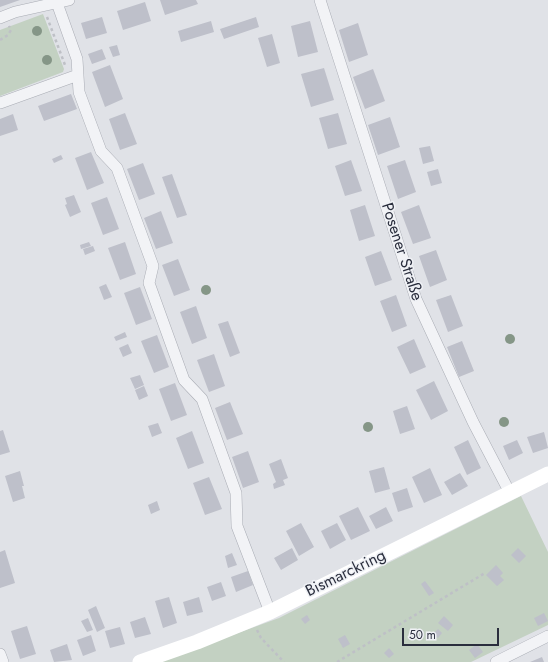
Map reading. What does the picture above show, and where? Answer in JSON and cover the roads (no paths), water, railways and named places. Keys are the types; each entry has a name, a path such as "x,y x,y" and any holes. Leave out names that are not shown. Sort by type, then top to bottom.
{"street":[{"path":"3,17 51,3 69,0"},
{"name":"Posener Straße","path":"320,0 416,299 463,402 510,493"},
{"path":"51,3 77,59 74,77 101,151 117,168 153,266 149,283 184,380 202,399 236,494 237,526 270,612"},
{"path":"0,104 74,77"},
{"name":"Bismarckring","path":"140,662 270,612 548,474"},
{"path":"496,662 548,636"},
{"path":"0,654 3,662"}]}
